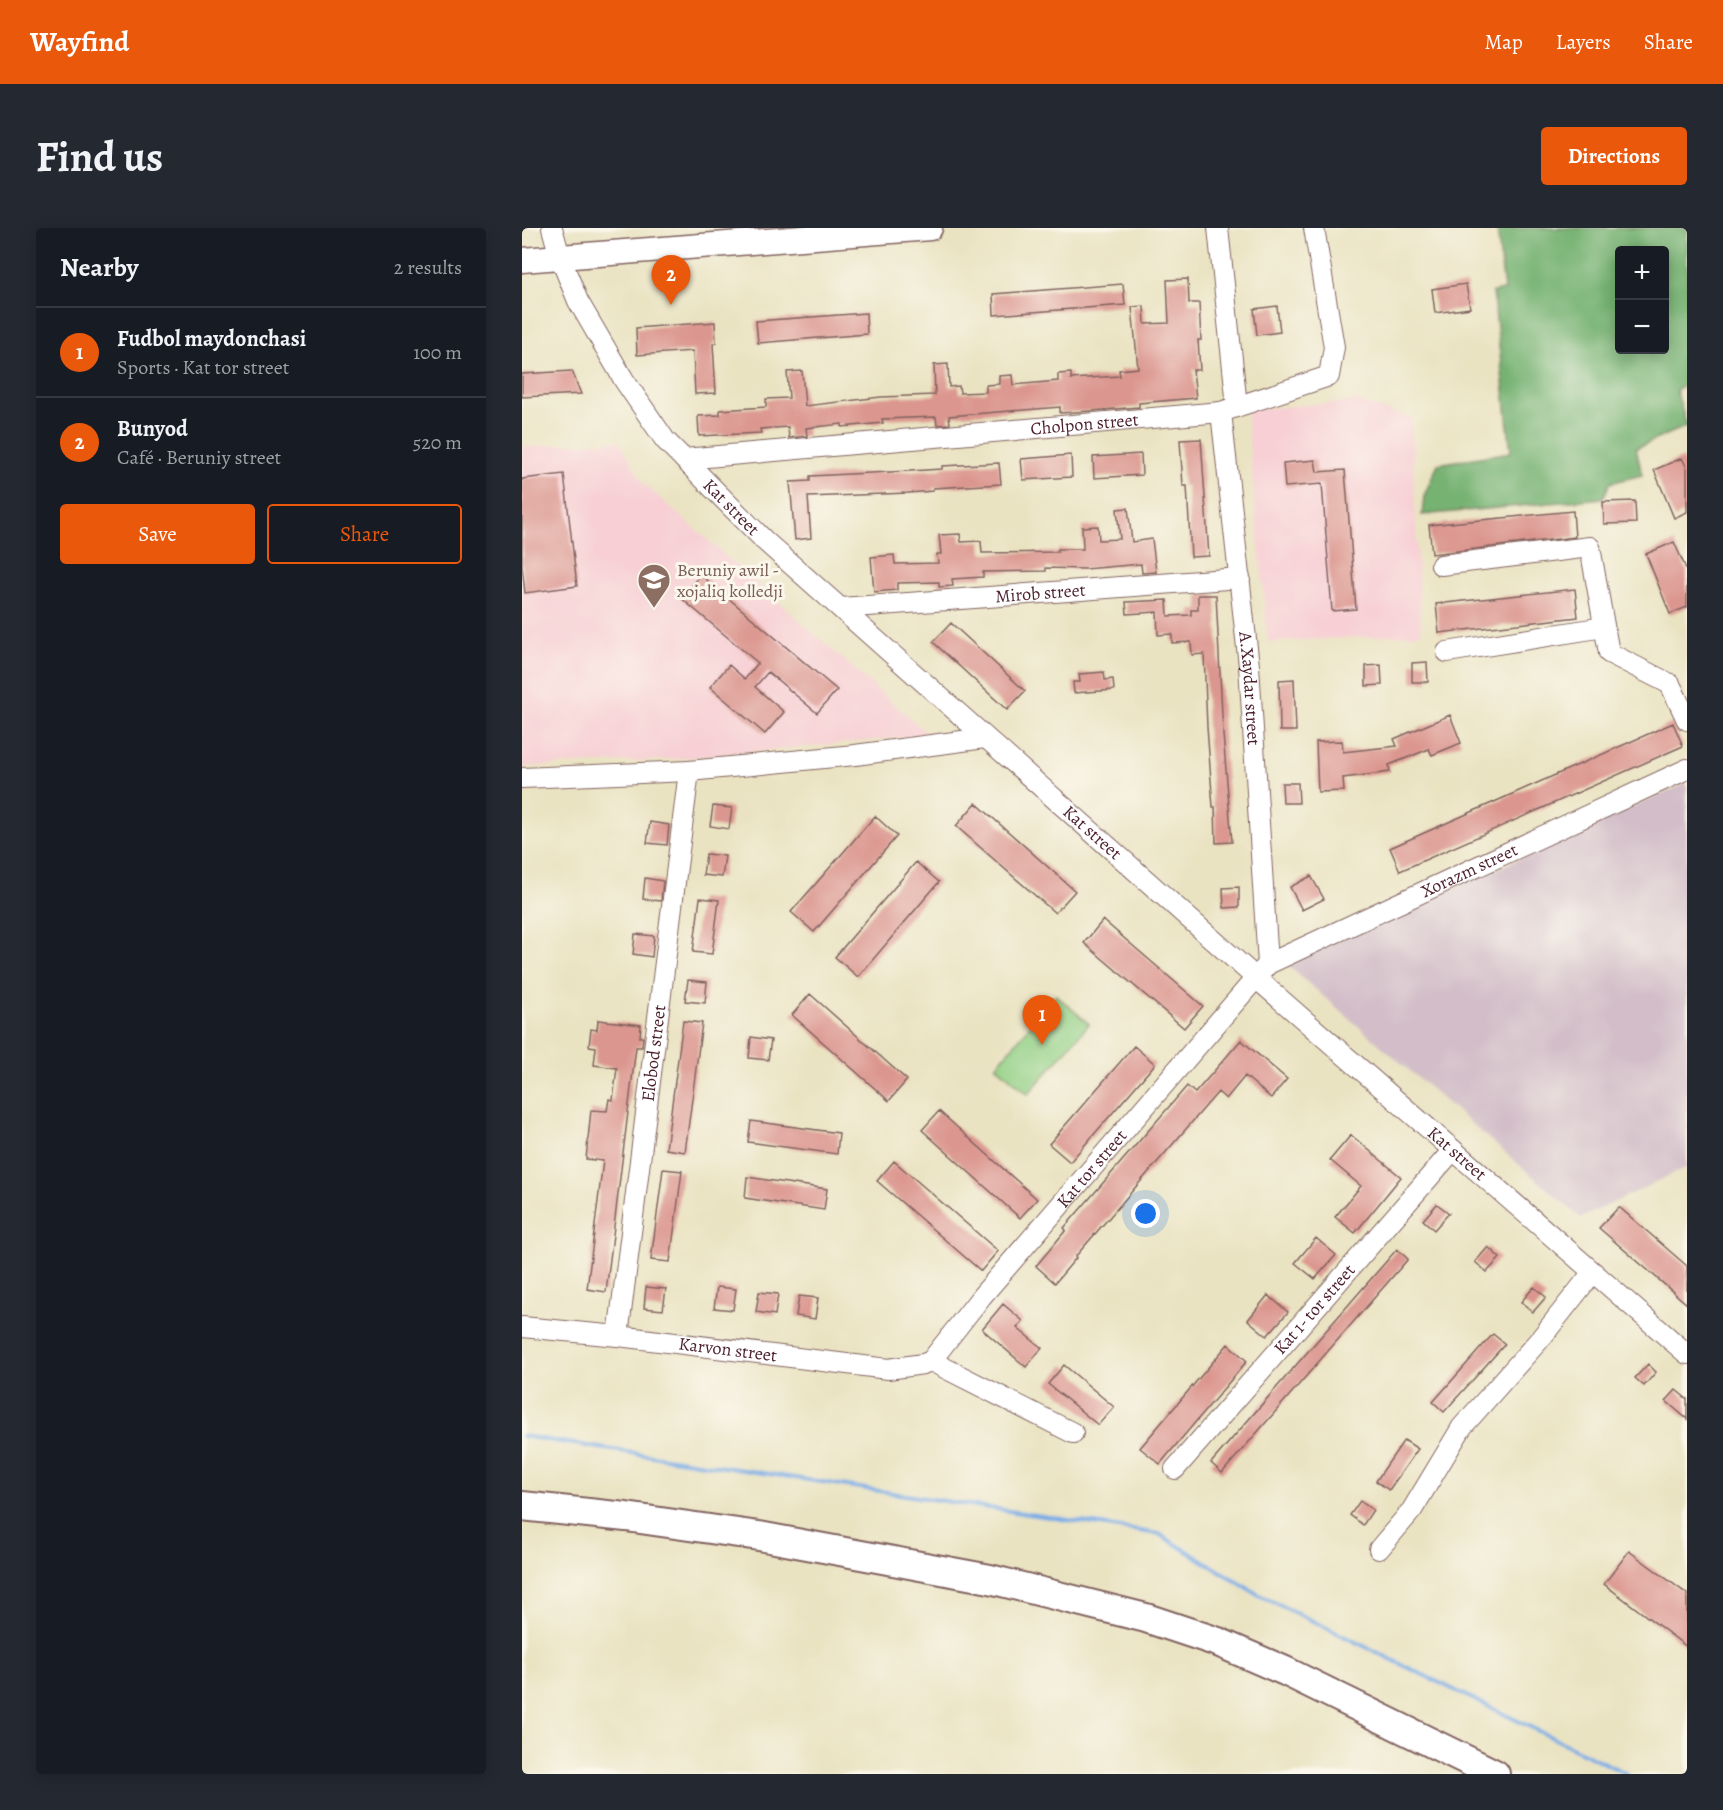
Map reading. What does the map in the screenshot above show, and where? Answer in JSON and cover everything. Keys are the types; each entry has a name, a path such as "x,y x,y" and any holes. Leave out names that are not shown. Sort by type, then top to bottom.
{"highway":[{"path":"522,1506 759,1536 990,1579 1135,1615 1218,1642 1285,1671 1495,1774"}],"main road":[{"path":"522,260 930,228"}],"street":[{"name":"Kat street","path":"552,228 560,257 578,301 624,380 665,440 766,542 985,738 1262,971 1453,1150 1687,1353"},
{"name":"A.Xaydar street","path":"1218,228 1240,578 1249,666 1262,971"},
{"name":"Cholpon street","path":"684,459 1229,409 1329,376 1334,347 1314,228"},
{"path":"1441,565 1590,547 1609,653 1670,684 1687,720"},
{"name":"Mirob street","path":"841,608 1240,578"},
{"path":"1447,652 1604,627"},
{"path":"522,778 689,771 855,755 985,738"},
{"name":"Xorazm street","path":"1262,971 1687,769"},
{"name":"Elobod street","path":"618,1336 689,771"},
{"name":"Kat tor street","path":"931,1360 981,1297 1262,971"},
{"name":"Kat 1- tor street","path":"1175,1469 1453,1150"},
{"path":"1379,1549 1412,1510 1462,1427 1541,1338 1593,1272"},
{"name":"Karvon street","path":"522,1328 618,1336 888,1369 923,1364 931,1360"},
{"path":"931,1360 1073,1433"}],"shaded area":[{"path":"1356,401 1411,418 1421,634 1268,642 1246,410"},
{"name":"Beruniy awil - xojaliq kolledji","path":"619,441 643,483 929,735 675,759 522,767 522,447"},
{"path":"1687,783 1687,1167 1581,1218 1286,964"}],"green space":[{"path":"1497,228 1687,228 1687,383 1676,390 1687,426 1636,448 1642,475 1610,483 1603,498 1422,515 1424,496 1438,464 1511,452 1493,292 1504,290"},
{"path":"1056,995 1089,1024 1028,1094 996,1066"}],"building":[{"path":"1188,279 1189,303 1199,303 1200,370 1193,370 1196,398 1139,403 1139,407 1091,411 1060,413 1060,407 949,416 950,424 937,425 936,417 882,419 883,423 806,428 807,436 789,438 788,427 760,429 761,433 699,436 698,416 720,415 720,410 766,407 766,399 789,398 787,372 802,371 805,406 881,397 935,395 934,365 948,364 949,387 959,386 960,393 986,392 986,385 999,384 999,376 1012,375 1013,385 1058,381 1058,374 1071,373 1071,379 1120,376 1119,370 1138,368 1132,307 1144,306 1145,324 1169,323 1167,280"},
{"path":"1123,284 1125,305 994,315 993,294"},
{"path":"1466,284 1470,308 1435,313 1432,289"},
{"path":"1277,306 1280,332 1257,335 1254,309"},
{"path":"866,313 867,334 758,343 756,321"},
{"path":"715,322 716,343 713,344 716,393 695,394 693,351 637,355 636,328"},
{"path":"572,371 581,394 522,397 522,374"},
{"path":"1201,439 1209,556 1191,557 1187,486 1183,486 1180,440"},
{"path":"1141,454 1142,475 1094,478 1093,457"},
{"path":"1071,455 1072,477 1023,480 1021,459"},
{"path":"1682,458 1687,468 1687,512 1674,518 1654,470"},
{"path":"1315,460 1317,472 1345,470 1356,609 1332,611 1322,484 1285,487 1283,463"},
{"path":"999,463 1001,484 933,488 933,491 908,493 808,497 811,538 795,540 790,482 810,481 810,476 942,469 942,466"},
{"path":"564,474 577,586 525,593 522,566 522,479"},
{"path":"1635,501 1636,523 1604,524 1603,502"},
{"path":"1128,508 1132,542 1152,539 1156,572 1142,573 1141,564 1085,569 1046,568 1046,571 983,572 983,577 952,579 953,586 939,587 939,582 897,583 897,590 874,592 871,557 894,555 895,564 938,563 937,554 941,554 939,535 960,534 961,542 981,541 982,553 1058,552 1058,549 1083,549 1082,527 1098,526 1099,540 1120,539 1117,509"},
{"path":"1573,511 1575,537 1432,554 1429,525"},
{"path":"1674,542 1687,571 1687,607 1670,614 1646,554"},
{"path":"701,575 837,690 817,713 768,672 755,687 784,712 765,734 710,687 729,665 745,679 758,663 681,598"},
{"path":"1575,589 1578,617 1439,633 1436,604"},
{"path":"1198,595 1216,595 1223,734 1232,842 1216,843 1204,654 1192,655 1191,642 1172,643 1172,634 1158,635 1157,612 1127,614 1126,602 1167,600 1168,616 1191,615 1191,610 1198,610"},
{"path":"951,623 1025,691 1007,710 933,642"},
{"path":"1427,662 1428,682 1412,682 1412,663"},
{"path":"1381,665 1382,685 1366,686 1366,666"},
{"path":"1104,672 1105,680 1113,679 1114,690 1074,693 1073,682 1080,682 1079,674"},
{"path":"1294,679 1296,731 1280,731 1279,680"},
{"path":"1450,715 1461,743 1432,755 1429,749 1389,765 1390,772 1343,778 1344,791 1318,792 1316,742 1342,741 1343,752 1397,746 1394,739"},
{"path":"1673,723 1683,746 1400,871 1390,848"},
{"path":"1282,783 1298,783 1299,803 1283,803"},
{"path":"976,803 1075,891 1055,913 956,826"},
{"path":"713,806 732,808 729,829 710,826"},
{"path":"875,816 897,836 814,932 791,912"},
{"path":"650,822 669,825 667,845 647,843"},
{"path":"706,854 725,856 722,877 703,875"},
{"path":"916,862 939,882 858,977 835,957"},
{"path":"1311,876 1324,899 1302,910 1290,887"},
{"path":"645,878 663,881 661,901 643,899"},
{"path":"1239,887 1239,907 1224,908 1223,888"},
{"path":"700,898 719,900 712,954 693,952"},
{"path":"1103,920 1203,1006 1184,1028 1084,943"},
{"path":"635,934 654,936 652,957 633,954"},
{"path":"688,980 707,982 705,1003 685,1001"},
{"path":"810,994 907,1080 889,1101 792,1015"},
{"path":"598,1020 641,1025 640,1037 643,1037 642,1047 636,1047 606,1292 587,1289 603,1161 586,1159 591,1110 607,1111 609,1099 613,1100 617,1068 594,1065 596,1047 589,1046 591,1029 597,1030"},
{"path":"683,1021 702,1023 685,1152 666,1149"},
{"path":"751,1037 771,1040 768,1060 749,1058"},
{"path":"1241,1040 1287,1079 1271,1098 1245,1076 1226,1099 1218,1092 1055,1283 1036,1266 1066,1230 1064,1228 1187,1086 1195,1093"},
{"path":"1134,1046 1155,1064 1070,1162 1049,1144"},
{"path":"939,1111 1037,1199 1020,1218 922,1130"},
{"path":"751,1121 839,1133 837,1154 748,1142"},
{"path":"1351,1135 1401,1177 1355,1233 1335,1217 1361,1186 1330,1160"},
{"path":"894,1161 998,1251 981,1271 877,1181"},
{"path":"663,1169 682,1171 670,1262 651,1260"},
{"path":"747,1177 827,1189 824,1210 745,1198"},
{"path":"1437,1204 1449,1213 1434,1230 1423,1220"},
{"path":"1619,1207 1687,1266 1687,1304 1599,1228"},
{"path":"1316,1238 1336,1255 1315,1279 1295,1263"},
{"path":"1488,1247 1500,1258 1487,1272 1475,1262"},
{"path":"1397,1249 1408,1259 1222,1473 1211,1463"},
{"path":"646,1287 666,1289 663,1310 644,1308"},
{"path":"717,1287 736,1289 733,1310 714,1308"},
{"path":"1534,1287 1546,1297 1533,1312 1521,1302"},
{"path":"759,1292 778,1294 775,1315 756,1312"},
{"path":"1268,1295 1288,1312 1267,1336 1248,1320"},
{"path":"799,1296 818,1298 815,1319 796,1316"},
{"path":"1003,1304 1023,1321 1017,1328 1042,1348 1026,1367 982,1329"},
{"path":"1493,1334 1505,1344 1444,1412 1433,1402"},
{"path":"1228,1344 1247,1361 1160,1464 1140,1448"},
{"path":"1648,1364 1656,1372 1644,1386 1635,1378"},
{"path":"1064,1365 1114,1407 1098,1425 1048,1384"},
{"path":"1676,1390 1687,1399 1687,1419 1666,1401"},
{"path":"1404,1440 1418,1449 1389,1490 1376,1481"},
{"path":"1360,1501 1373,1510 1363,1525 1350,1515"},
{"path":"1629,1551 1687,1594 1687,1647 1604,1584"}],"waterway":[{"path":"522,1436 1159,1534 1259,1595 1627,1774"}],"place":[{"name":"Bunyod","path":"671,305"},
{"name":"Beruniy awil - xojaliq kolledji","path":"654,609"},
{"name":"Fudbol maydonchasi","path":"1042,1045"}]}
